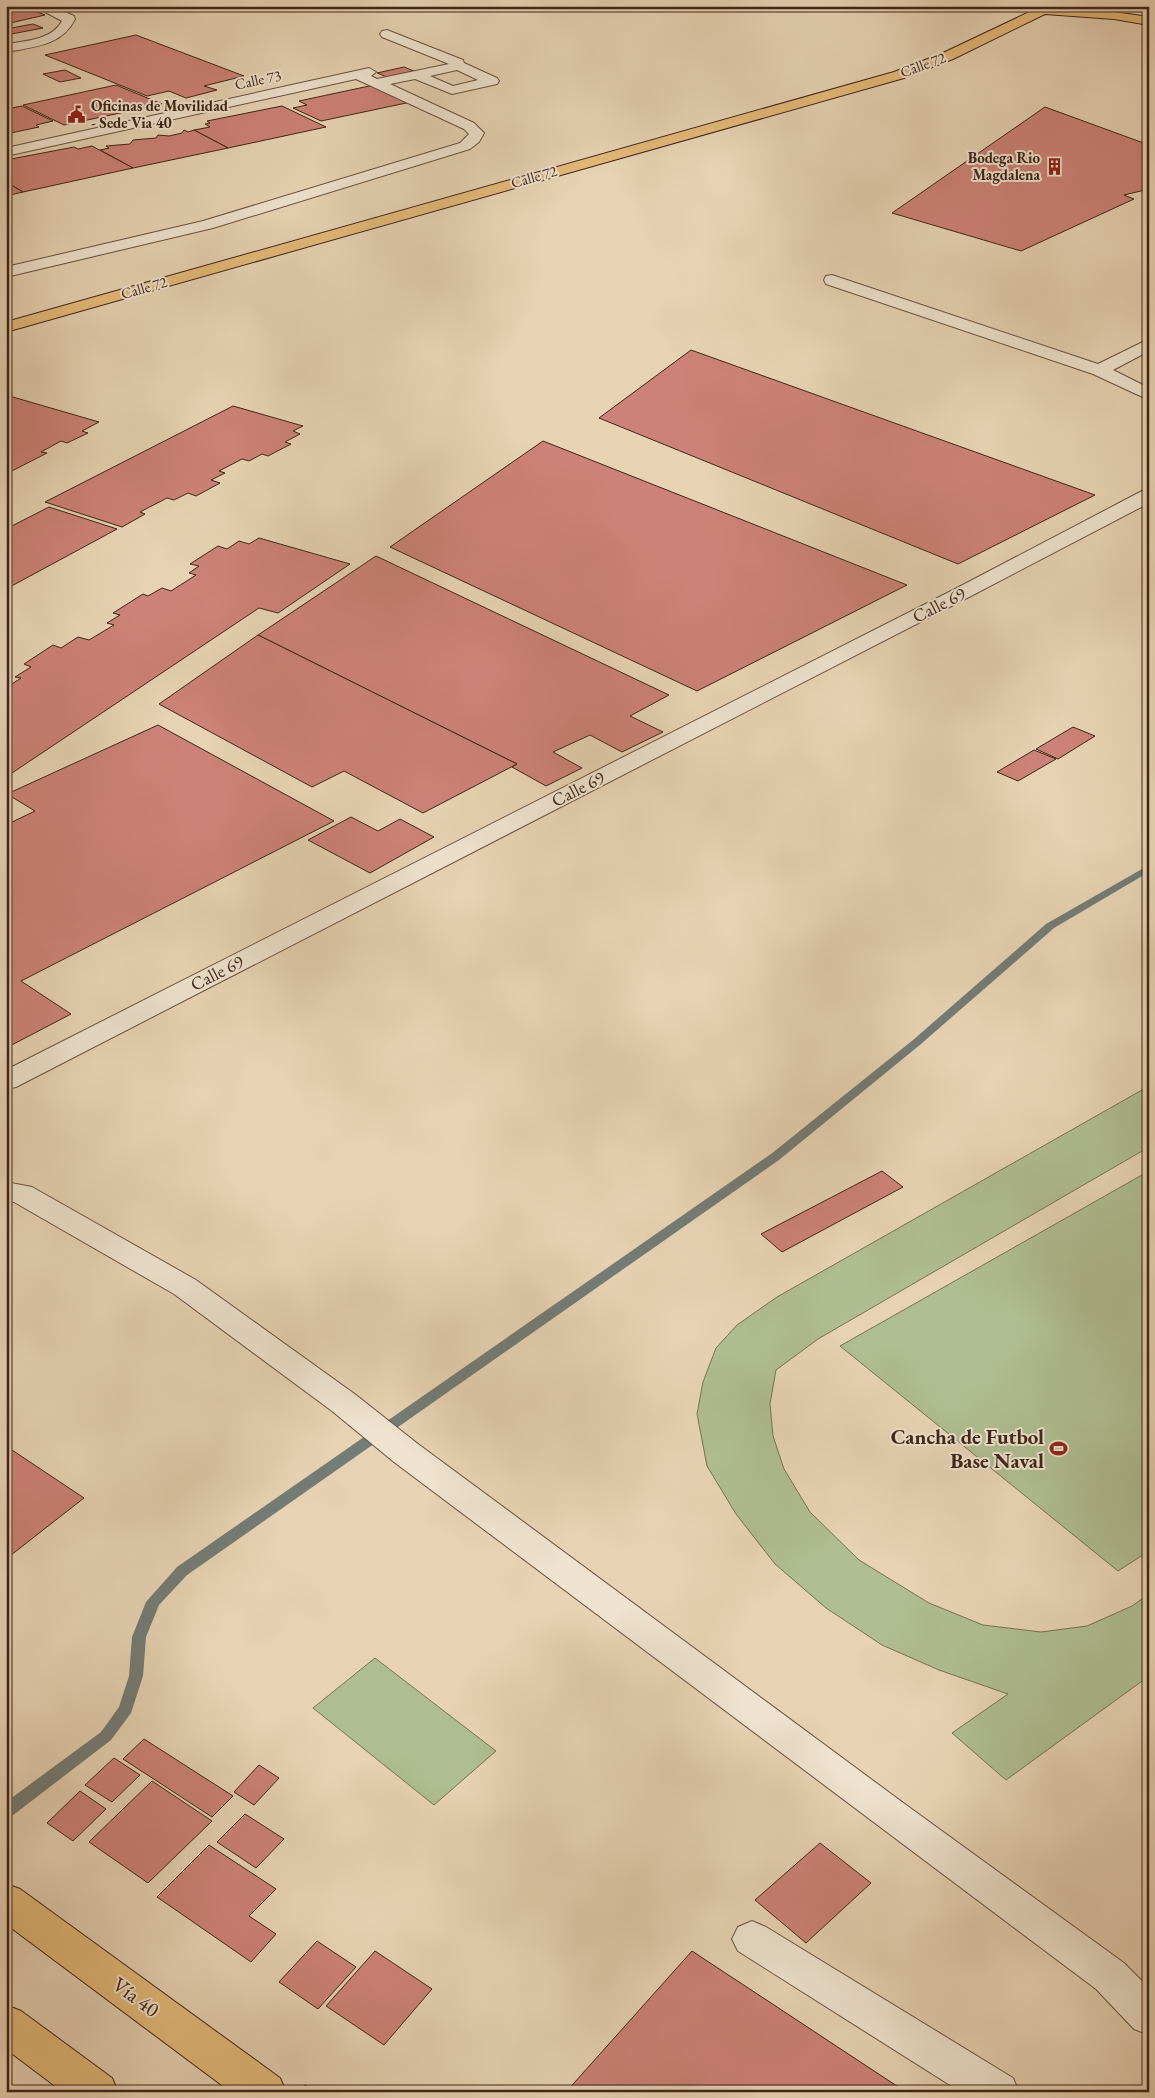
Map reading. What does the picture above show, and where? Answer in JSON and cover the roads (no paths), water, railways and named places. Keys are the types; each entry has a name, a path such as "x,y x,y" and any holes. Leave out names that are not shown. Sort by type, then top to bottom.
{"main road":[{"name":"Calle 72","path":"6,316 852,79 918,58 956,42 1002,20 1020,6"},
{"path":"1031,6 1060,8 1149,21"},
{"path":"1108,6 1149,13"},
{"name":"Calle 72","path":"6,327 899,75 948,56 1041,11 1060,8"},
{"name":"Vía 40","path":"6,1901 265,2092"},
{"path":"6,2024 97,2092"}],"street":[{"path":"6,48 50,39 66,28 69,19 40,6"},
{"path":"387,34 446,57 458,63 457,65 492,80 473,86 450,89 416,75"},
{"name":"Calle 73","path":"6,152 368,77 416,75 457,65"},
{"path":"438,70 473,86"},
{"path":"6,272 207,225 465,146 474,139 477,133 469,126 368,77"},
{"path":"832,280 1099,370 1149,395"},
{"path":"1099,370 1149,344"},
{"name":"Calle 69","path":"6,1081 962,593 1149,495"},
{"path":"6,1191 22,1194 185,1287 344,1403 406,1453 888,1813 1110,1976 1149,2016"},
{"path":"752,1939 998,2092"}],"waterway":[{"path":"6,1811 106,1736 126,1709 136,1676 139,1637 153,1602 182,1571 775,1157 917,1042 1050,926 1149,868"}],"place":[{"name":"Oficinas de Movilidad - Sede Via 40","path":"77,115"},
{"name":"Bodega Rio Magdalena","path":"1054,167"},
{"name":"Cancha de Futbol Base Naval","path":"1058,1449"}]}
